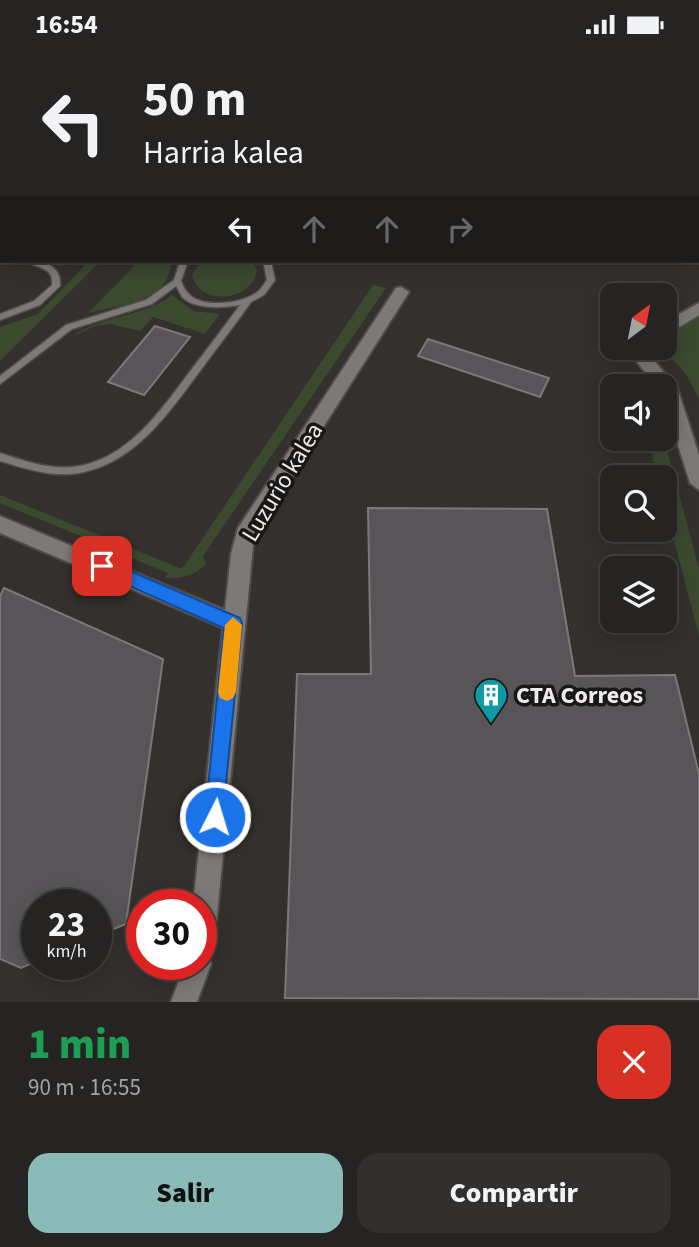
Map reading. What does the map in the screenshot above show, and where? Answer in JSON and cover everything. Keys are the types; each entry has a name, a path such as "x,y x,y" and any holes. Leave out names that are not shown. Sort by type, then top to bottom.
{"street":[{"name":"Luzurio kalea","path":"207,889 233,623 245,534 401,292"},
{"path":"677,322 699,308"},
{"path":"645,361 669,390 699,484"},
{"path":"0,524 233,623"},
{"path":"184,1002 192,980"}],"lane":[{"path":"0,317 37,303 55,286 57,277 53,270 35,263"},
{"path":"183,263 178,271 177,282 186,295 203,305 225,307 248,302"},
{"path":"0,457 17,464 70,472 88,469 125,451 157,422 248,302 262,293 270,282 272,269 269,263"},
{"path":"0,381 69,327 149,302 177,282"}],"green space":[{"path":"87,263 99,263 0,361 0,327 38,314"},
{"path":"137,263 171,263 162,286 153,294 128,304 88,313"},
{"path":"201,263 252,263 257,270 246,289 225,296 204,292 196,285 192,274"},
{"path":"373,285 386,288 203,556 206,564 192,574 165,578 168,573 105,547 101,553 86,547 90,540 0,503 0,495 182,569"},
{"path":"172,295 194,311 220,314 205,334 153,317 140,331 110,324 95,326 72,337 96,324 148,308"},
{"path":"699,312 699,398 685,373 674,361 677,361 677,327"},
{"path":"651,451 667,451 671,465 655,465"},
{"path":"677,487 699,568 699,636 674,542 677,542"}],"building":[{"path":"155,326 190,337 144,395 108,382"},
{"path":"428,339 549,378 540,397 418,356"},
{"name":"CTA Correos","path":"368,508 547,509 575,676 675,675 699,774 699,999 285,998 297,674 371,674"},
{"path":"4,588 163,659 131,889 126,889 126,924 112,930 112,889 21,889 21,968 0,959 0,596"}],"slow traffic":[{"path":"227,692 233,625"}],"place":[{"name":"CTA Correos","path":"491,725"}],"route":[{"path":"102,566 233,623 215,817"}]}
